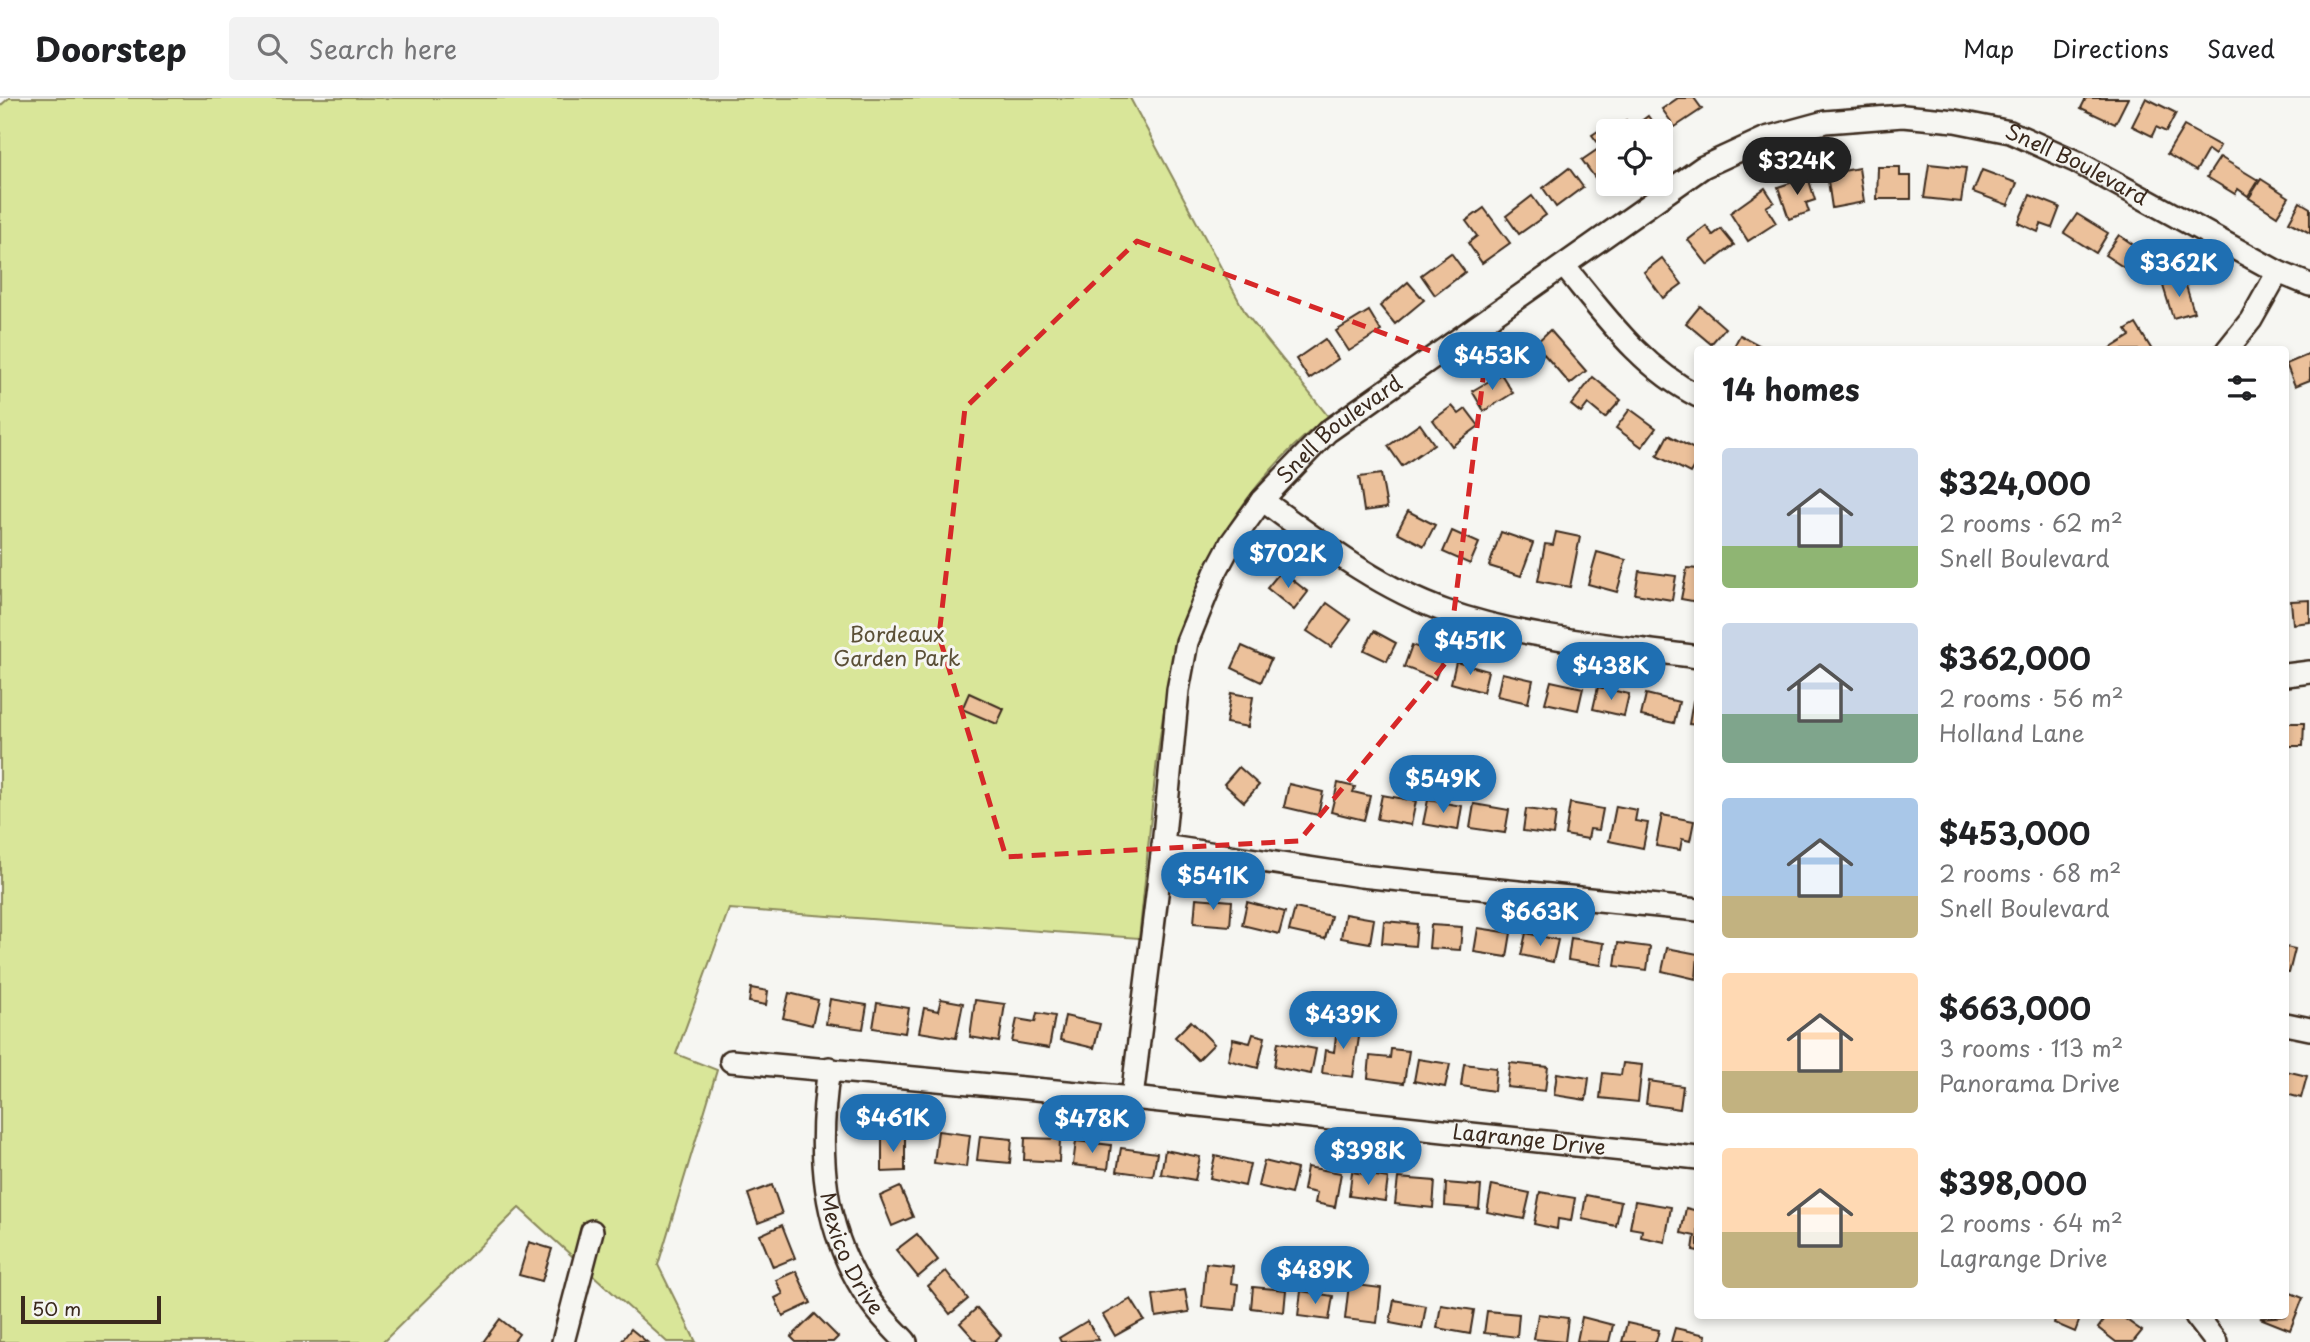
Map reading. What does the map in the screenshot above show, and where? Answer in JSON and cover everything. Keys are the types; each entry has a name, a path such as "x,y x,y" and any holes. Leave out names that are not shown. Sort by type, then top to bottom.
{"street":[{"name":"Snell Boulevard","path":"1132,1098 1163,846 1178,690 1187,642 1215,573 1262,500 1297,460 1327,432 1703,167 1766,138 1825,122 1903,116 1955,121 2010,132 2077,162 2278,272 2310,285"},
{"path":"1564,266 1623,337 1654,367 1694,393"},
{"path":"2230,346 2252,320 2278,272"},
{"path":"1262,500 1359,570 1444,611 1536,635 1694,656"},
{"path":"2289,675 2310,672"},
{"path":"1163,846 1361,876 1694,910"},
{"path":"2289,1025 2310,1029"},
{"name":"Lagrange Drive","path":"732,1061 1132,1098 1694,1158"},
{"name":"Mexico Drive","path":"829,1068 822,1115 827,1203 841,1247 870,1301 906,1342"},
{"path":"563,1342 574,1309 592,1231"},
{"path":"2198,1319 2216,1342"}],"highlighted area":[{"path":"1137,241 1484,371 1448,660 1299,841 1006,857 939,636 965,408"}],"green space":[{"name":"Bordeaux Garden Park","path":"9,98 1130,98 1246,314 1328,416 1270,471 1227,529 1196,590 1176,654 1162,720 1139,938 729,909 676,1054 717,1070 658,1265 696,1342 667,1342 519,1208 383,1342 0,1342 0,106"}],"building":[{"path":"1678,98 1694,98 1702,109 1675,127 1673,119 1669,119 1662,109"},
{"path":"2086,98 2128,98 2115,124 2081,108"},
{"path":"2146,98 2176,113 2166,132 2156,127 2152,136 2132,126"},
{"path":"2184,126 2220,146 2215,155 2208,150 2196,171 2167,154"},
{"path":"1596,150 1596,179 1582,160"},
{"path":"2220,157 2258,180 2248,196 2238,189 2235,194 2207,177"},
{"path":"1929,164 1966,168 1961,202 1924,198"},
{"path":"1878,167 1900,167 1900,176 1911,176 1911,199 1877,199"},
{"path":"1569,168 1583,187 1556,207 1543,188"},
{"path":"1859,168 1864,202 1832,208 1827,174"},
{"path":"1982,170 2017,183 2008,205 1973,192"},
{"path":"1808,177 1815,200 1806,203 1809,212 1789,219 1778,187"},
{"path":"2261,179 2289,197 2277,216 2249,198"},
{"path":"1765,188 1774,202 1766,207 1776,223 1748,241 1730,213"},
{"path":"2030,195 2060,207 2052,228 2041,224 2038,232 2018,223"},
{"path":"1532,196 1546,215 1519,234 1506,216"},
{"path":"2300,202 2310,208 2310,233 2289,222"},
{"path":"1484,208 1510,243 1482,263 1468,243 1477,236 1466,221"},
{"path":"2077,214 2108,233 2096,253 2064,233"},
{"path":"1706,226 1713,235 1721,229 1734,245 1708,265 1688,240"},
{"path":"2119,235 2150,256 2137,276 2105,255"},
{"path":"1451,253 1465,272 1435,295 1421,275"},
{"path":"1662,258 1682,284 1663,298 1644,272"},
{"path":"2184,279 2194,312 2173,318 2163,286"},
{"path":"1408,282 1424,300 1395,324 1380,306"},
{"path":"1700,306 1725,328 1711,344 1686,323"},
{"path":"1369,311 1381,331 1349,351 1336,331"},
{"path":"2136,324 2150,346 2114,346 2130,336 2126,330"},
{"path":"1550,330 1586,371 1570,384 1535,344"},
{"path":"1740,335 1761,346 1734,346"},
{"path":"1325,339 1338,359 1309,379 1296,359"},
{"path":"2310,354 2310,380 2295,386 2289,371 2289,363"},
{"path":"1501,374 1513,393 1484,411 1472,391"},
{"path":"1593,377 1621,400 1605,418 1588,404 1581,413 1571,405"},
{"path":"1452,406 1459,414 1466,409 1479,426 1452,446 1433,420"},
{"path":"1630,409 1656,428 1642,447 1616,428"},
{"path":"1420,424 1434,444 1402,466 1388,446"},
{"path":"1668,435 1694,449 1694,466 1690,473 1657,456"},
{"path":"1381,474 1387,508 1364,511 1359,477"},
{"path":"1408,511 1435,525 1424,546 1397,532"},
{"path":"1452,531 1479,543 1470,564 1443,552"},
{"path":"1501,532 1533,543 1521,576 1489,566"},
{"path":"1556,532 1580,537 1570,587 1538,581 1545,544 1553,545"},
{"path":"1597,552 1626,560 1617,592 1588,584"},
{"path":"1687,568 1694,569 1694,601 1681,599"},
{"path":"1281,571 1308,592 1294,610 1267,588"},
{"path":"1639,571 1676,576 1672,600 1635,594"},
{"path":"2310,600 2310,622 2293,624 2291,601"},
{"path":"1327,603 1351,620 1331,647 1307,631"},
{"path":"1374,631 1396,643 1387,661 1364,650"},
{"path":"1412,645 1443,657 1435,679 1404,667"},
{"path":"1242,646 1271,659 1261,682 1232,668"},
{"path":"1456,662 1488,671 1483,692 1451,683"},
{"path":"1502,673 1533,680 1528,703 1497,696"},
{"path":"1551,681 1583,688 1578,710 1545,703"},
{"path":"1598,687 1629,694 1624,716 1593,709"},
{"path":"969,693 1004,709 997,724 962,709"},
{"path":"1231,693 1253,697 1248,727 1226,723"},
{"path":"1646,694 1679,702 1674,723 1641,716"},
{"path":"1693,701 1694,725 1689,724"},
{"path":"2289,723 2304,723 2303,746 2289,746"},
{"path":"1239,767 1259,785 1244,802 1224,784"},
{"path":"1338,783 1355,787 1353,792 1370,796 1364,820 1331,812"},
{"path":"1289,784 1323,792 1318,815 1284,807"},
{"path":"1382,795 1416,801 1411,825 1377,819"},
{"path":"1428,800 1462,806 1458,830 1423,824"},
{"path":"1570,803 1603,809 1599,830 1590,829 1588,839 1565,835"},
{"path":"1474,804 1509,810 1505,833 1470,828"},
{"path":"1616,806 1637,810 1635,821 1648,823 1643,848 1609,841"},
{"path":"1526,809 1556,813 1553,835 1523,831"},
{"path":"1662,815 1694,821 1690,841 1682,839 1680,850 1656,846"},
{"path":"1196,898 1232,901 1230,926 1194,923"},
{"path":"1247,902 1285,912 1279,934 1242,925"},
{"path":"1295,908 1331,916 1325,939 1289,931"},
{"path":"1345,914 1374,919 1370,943 1341,938"},
{"path":"1384,921 1417,924 1415,946 1382,943"},
{"path":"1431,925 1462,927 1460,950 1429,948"},
{"path":"1478,928 1511,933 1507,957 1474,952"},
{"path":"1526,933 1558,940 1553,962 1521,955"},
{"path":"1571,938 1604,943 1601,965 1568,960"},
{"path":"1618,943 1650,947 1647,970 1615,966"},
{"path":"1667,948 1694,953 1694,979 1662,971"},
{"path":"2289,948 2295,949 2289,973"},
{"path":"751,988 768,991 766,1005 749,1002"},
{"path":"789,993 818,1000 812,1025 783,1018"},
{"path":"830,999 867,1005 863,1029 826,1024"},
{"path":"941,999 963,1003 956,1038 919,1032 924,1008 938,1011"},
{"path":"975,1000 1005,1004 999,1042 970,1037"},
{"path":"877,1003 909,1008 905,1033 873,1028"},
{"path":"1037,1013 1055,1016 1049,1048 1012,1042 1017,1019 1035,1022"},
{"path":"1065,1016 1100,1024 1094,1048 1060,1040"},
{"path":"1338,1020 1361,1024 1353,1077 1322,1073 1325,1050 1334,1052"},
{"path":"1191,1021 1214,1044 1198,1060 1175,1037"},
{"path":"1253,1034 1265,1037 1258,1068 1228,1060 1233,1039 1250,1043"},
{"path":"1278,1042 1316,1049 1311,1074 1274,1067"},
{"path":"1391,1049 1409,1051 1404,1083 1368,1078 1370,1056 1390,1058"},
{"path":"1418,1059 1450,1064 1445,1087 1414,1081"},
{"path":"1510,1063 1548,1067 1545,1091 1507,1087"},
{"path":"1623,1063 1642,1065 1638,1102 1600,1098 1603,1073 1621,1075"},
{"path":"1464,1064 1496,1068 1494,1091 1461,1086"},
{"path":"2289,1072 2307,1076 2301,1098 2289,1095"},
{"path":"1557,1073 1589,1078 1586,1100 1554,1095"},
{"path":"1649,1081 1683,1086 1680,1109 1646,1104"},
{"path":"938,1131 970,1135 966,1167 934,1163"},
{"path":"980,1136 1012,1139 1010,1163 977,1160"},
{"path":"882,1137 905,1137 905,1171 882,1172"},
{"path":"1025,1138 1060,1139 1059,1162 1024,1160"},
{"path":"1076,1141 1111,1145 1108,1169 1073,1165"},
{"path":"1121,1148 1157,1153 1153,1176 1117,1171"},
{"path":"1165,1150 1200,1157 1195,1180 1161,1174"},
{"path":"1215,1156 1250,1164 1245,1186 1210,1178"},
{"path":"1264,1161 1297,1169 1291,1194 1258,1186"},
{"path":"1307,1167 1341,1173 1335,1207 1315,1203 1317,1193 1303,1190"},
{"path":"1352,1172 1388,1178 1385,1201 1349,1196"},
{"path":"1398,1178 1435,1181 1433,1208 1395,1204"},
{"path":"1446,1183 1481,1186 1479,1209 1445,1206"},
{"path":"772,1185 782,1214 758,1223 748,1194"},
{"path":"1492,1185 1530,1193 1524,1219 1487,1212"},
{"path":"900,1187 913,1217 892,1226 880,1196"},
{"path":"1540,1192 1575,1198 1571,1221 1558,1219 1557,1229 1534,1224"},
{"path":"1586,1195 1621,1202 1616,1226 1582,1219"},
{"path":"1635,1201 1671,1207 1665,1242 1641,1237 1642,1230 1630,1228"},
{"path":"1686,1208 1694,1210 1694,1236 1681,1233"},
{"path":"782,1225 795,1258 773,1267 760,1235"},
{"path":"917,1234 938,1260 918,1277 896,1250"},
{"path":"529,1242 552,1249 542,1281 519,1275"},
{"path":"1206,1263 1233,1266 1231,1283 1238,1284 1235,1310 1202,1307"},
{"path":"796,1271 811,1303 783,1316 775,1298 783,1294 776,1280"},
{"path":"946,1271 968,1299 950,1314 928,1286"},
{"path":"1349,1284 1381,1288 1377,1323 1345,1319"},
{"path":"1253,1287 1286,1290 1284,1312 1251,1308"},
{"path":"1185,1290 1189,1312 1156,1317 1153,1295"},
{"path":"1301,1291 1333,1296 1329,1320 1298,1316"},
{"path":"2289,1292 2303,1298 2290,1330 2262,1319 2289,1319"},
{"path":"1131,1299 1144,1320 1115,1336 1103,1315"},
{"path":"1394,1300 1426,1306 1422,1329 1390,1323"},
{"path":"1441,1305 1474,1310 1470,1334 1437,1328"},
{"path":"977,1308 1001,1335 994,1342 977,1342 960,1323"},
{"path":"1487,1311 1519,1314 1517,1337 1484,1333"},
{"path":"815,1314 838,1337 833,1342 796,1342 791,1337"},
{"path":"1538,1314 1568,1318 1565,1342 1534,1339"},
{"path":"1582,1317 1613,1325 1609,1342 1577,1341"},
{"path":"500,1319 519,1334 513,1342 483,1342"},
{"path":"2055,1319 2080,1319 2075,1332 2054,1323"},
{"path":"2105,1319 2125,1319 2142,1331 2133,1342 2116,1342 2098,1328"},
{"path":"1087,1321 1099,1340 1061,1342 1059,1338"},
{"path":"1627,1323 1659,1330 1656,1342 1622,1342"},
{"path":"1675,1328 1706,1335 1705,1342 1671,1342"},
{"path":"631,1329 647,1342 621,1342"}]}
